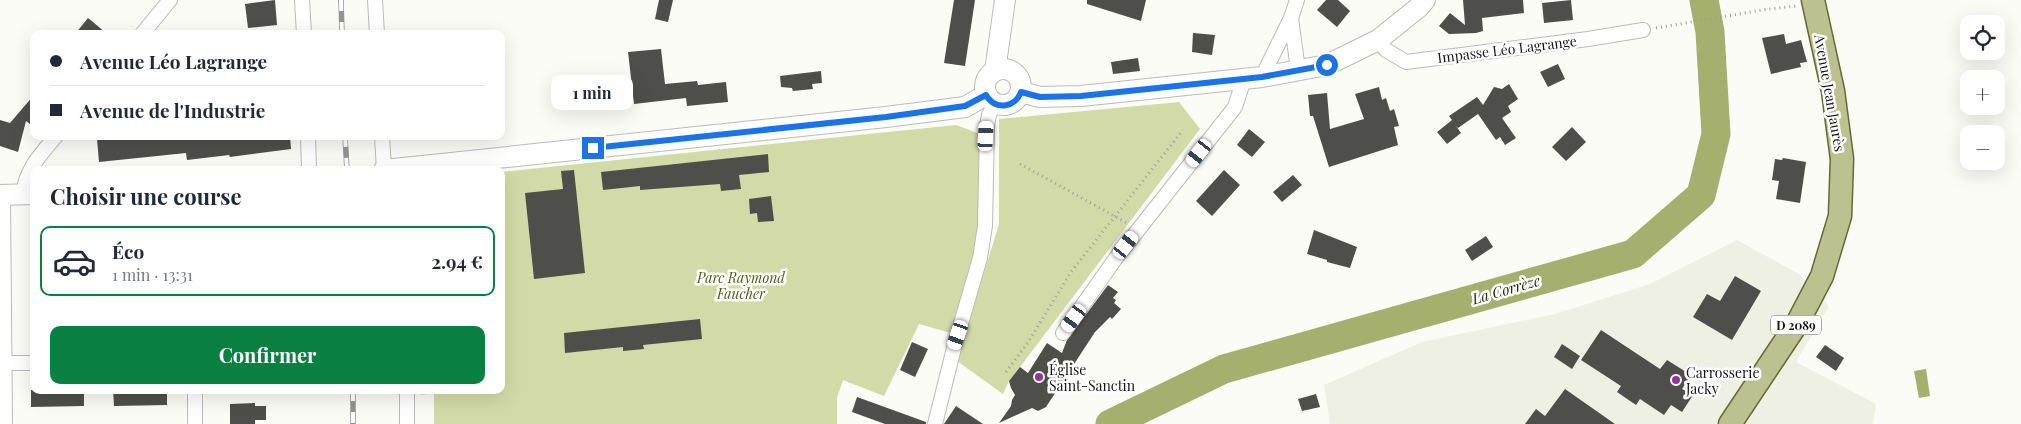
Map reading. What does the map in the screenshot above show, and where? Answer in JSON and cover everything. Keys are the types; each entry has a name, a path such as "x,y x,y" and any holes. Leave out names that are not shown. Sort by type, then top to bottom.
{"main road":[{"path":"995,71 1005,0"},
{"path":"1021,92 1040,97 1081,96 1253,78 1327,65 1378,40 1418,8 1425,0"},
{"name":"Avenue Jean Jaurès","path":"1730,424 1798,322 1822,276 1840,216 1842,159 1833,90 1813,2"},
{"path":"1001,69 1012,71 1020,80 1021,92 1016,101 1000,106 991,99 985,84 990,74 995,71 1001,69"},
{"path":"428,166 465,160 886,117 965,106 991,99"}],"street":[{"path":"145,30 170,0"},
{"path":"302,0 304,30"},
{"path":"375,0 377,30"},
{"path":"1063,333 1137,232 1235,107 1290,18 1296,0"},
{"path":"1290,18 1298,70"},
{"name":"Impasse Léo Lagrange","path":"1378,40 1386,50 1406,62 1588,39 1643,30"},
{"path":"935,424 955,344 980,258 985,226 987,126 991,99"},
{"path":"32,166 53,140"},
{"path":"308,140 309,166"},
{"path":"382,140 384,166"},
{"path":"5,424 5,363 15,195 30,170"},
{"path":"5,363 30,363"},
{"path":"195,394 195,424"},
{"path":"407,394 407,424"}],"path":[{"path":"1665,26 1813,2"},
{"path":"1006,372 1027,344 1071,272 1183,130"},
{"path":"1020,164 1128,224 1137,232"}],"shaded area":[{"path":"1737,240 1799,274 1829,306 1796,362 1876,404 1873,424 1330,424 1324,385 1422,342 1555,314 1650,284"},
{"path":"1926,369 1930,396 1919,398 1914,371"}],"green space":[{"path":"1179,102 1200,129 1009,381 1003,394 957,361 999,224 999,119"},
{"name":"Parc Raymond Faucher","path":"956,125 986,136 985,226 958,335 919,324 884,396 843,380 837,398 837,424 434,424 434,394 505,394 505,172"}],"building":[{"path":"275,0 277,25 248,28 245,4"},
{"path":"659,0 673,0 668,22 655,19"},
{"path":"954,0 975,0 965,66 944,63"},
{"path":"1087,0 1146,0 1141,21 1087,4"},
{"path":"1326,0 1338,0 1350,11 1337,27 1317,10"},
{"path":"1463,0 1523,0 1524,13 1482,18 1483,31 1449,34 1439,26 1450,13 1465,25"},
{"path":"1571,0 1573,20 1544,23 1542,3"},
{"path":"88,18 102,30 78,30"},
{"path":"1193,33 1215,35 1212,55 1192,52"},
{"path":"1784,34 1786,44 1801,40 1807,62 1800,63 1801,67 1771,74 1762,38"},
{"path":"661,49 665,84 697,81 698,85 726,82 728,102 687,106 686,98 634,104 628,52"},
{"path":"1138,58 1140,71 1113,74 1111,62"},
{"path":"1558,64 1565,79 1548,87 1540,72"},
{"path":"821,71 822,83 812,84 813,89 793,91 792,88 781,87 780,76"},
{"path":"1509,84 1518,99 1508,106 1511,112 1502,118 1516,138 1505,145 1500,137 1496,140 1478,114 1458,128 1456,126 1461,133 1447,144 1437,132 1452,120 1449,116 1477,97 1483,105 1494,87 1502,89"},
{"path":"1379,87 1382,100 1386,98 1390,111 1394,109 1399,126 1394,127 1398,145 1329,167 1313,116 1310,116 1308,95 1327,93 1330,129 1364,119 1355,94"},
{"path":"30,100 30,124 26,121 18,152 0,146 0,120 10,123"},
{"path":"1572,127 1586,142 1566,161 1552,147"},
{"path":"1249,129 1265,142 1252,157 1237,145"},
{"path":"97,140 290,140 291,149 230,157 229,155 187,160 186,153 99,162"},
{"path":"768,154 769,172 739,175 741,189 721,191 720,184 640,190 640,186 603,190 601,172"},
{"path":"1783,158 1806,162 1800,203 1776,199 1779,181 1772,180 1775,159 1782,160"},
{"path":"574,170 585,273 534,279 525,193 563,189 561,171"},
{"path":"1224,170 1240,185 1212,216 1196,201"},
{"path":"1293,175 1302,185 1282,202 1273,192"},
{"path":"771,196 774,221 758,222 757,213 750,214 749,199"},
{"path":"1314,230 1357,247 1350,268 1307,254"},
{"path":"1486,236 1493,247 1472,261 1465,250"},
{"path":"1735,276 1761,291 1732,340 1693,317 1707,294 1720,301"},
{"path":"1108,285 1118,292 1113,298 1116,300 1114,303 1121,309 1112,319 1110,317 1095,332 1046,407 1038,411 1032,408 999,423 1011,406 1015,395 1009,381 1020,367 1028,373 1047,343 1062,353 1067,340"},
{"path":"700,319 702,339 643,345 644,349 623,351 623,347 565,353 564,333"},
{"path":"1601,330 1660,369 1667,360 1691,375 1682,389 1693,395 1682,412 1671,405 1664,415 1640,399 1636,405 1617,392 1621,386 1581,360"},
{"path":"912,342 928,349 915,377 900,370"},
{"path":"1562,344 1580,356 1572,369 1554,357"},
{"path":"1825,345 1844,358 1836,371 1816,357"},
{"path":"1565,389 1615,424 1525,424 1536,409 1545,416"},
{"path":"31,394 84,394 84,406 31,407"},
{"path":"113,394 167,394 167,405 114,406"},
{"path":"1316,394 1320,407 1302,411 1298,399"},
{"path":"857,397 926,422 926,424 885,424 852,412"},
{"path":"255,403 255,406 266,406 266,420 255,420 255,424 230,424 230,404"},
{"path":"956,406 983,424 944,424"}],"waterway":[{"name":"La Corrèze","path":"1110,424 1224,369 1633,254 1701,195 1716,134 1710,32 1704,0"}],"railway":[{"path":"341,0 342,30"},
{"path":"345,140 347,166"},
{"path":"353,394 353,424"}],"place":[{"name":"Église Saint-Sanctin","path":"1039,377"},
{"name":"Carrosserie Jacky","path":"1676,380"}],"route":[{"path":"593,148 886,117 965,106 986,95 991,102 1000,106 1006,106 1016,101 1021,92 1040,97 1081,96 1262,77 1327,65"}]}
